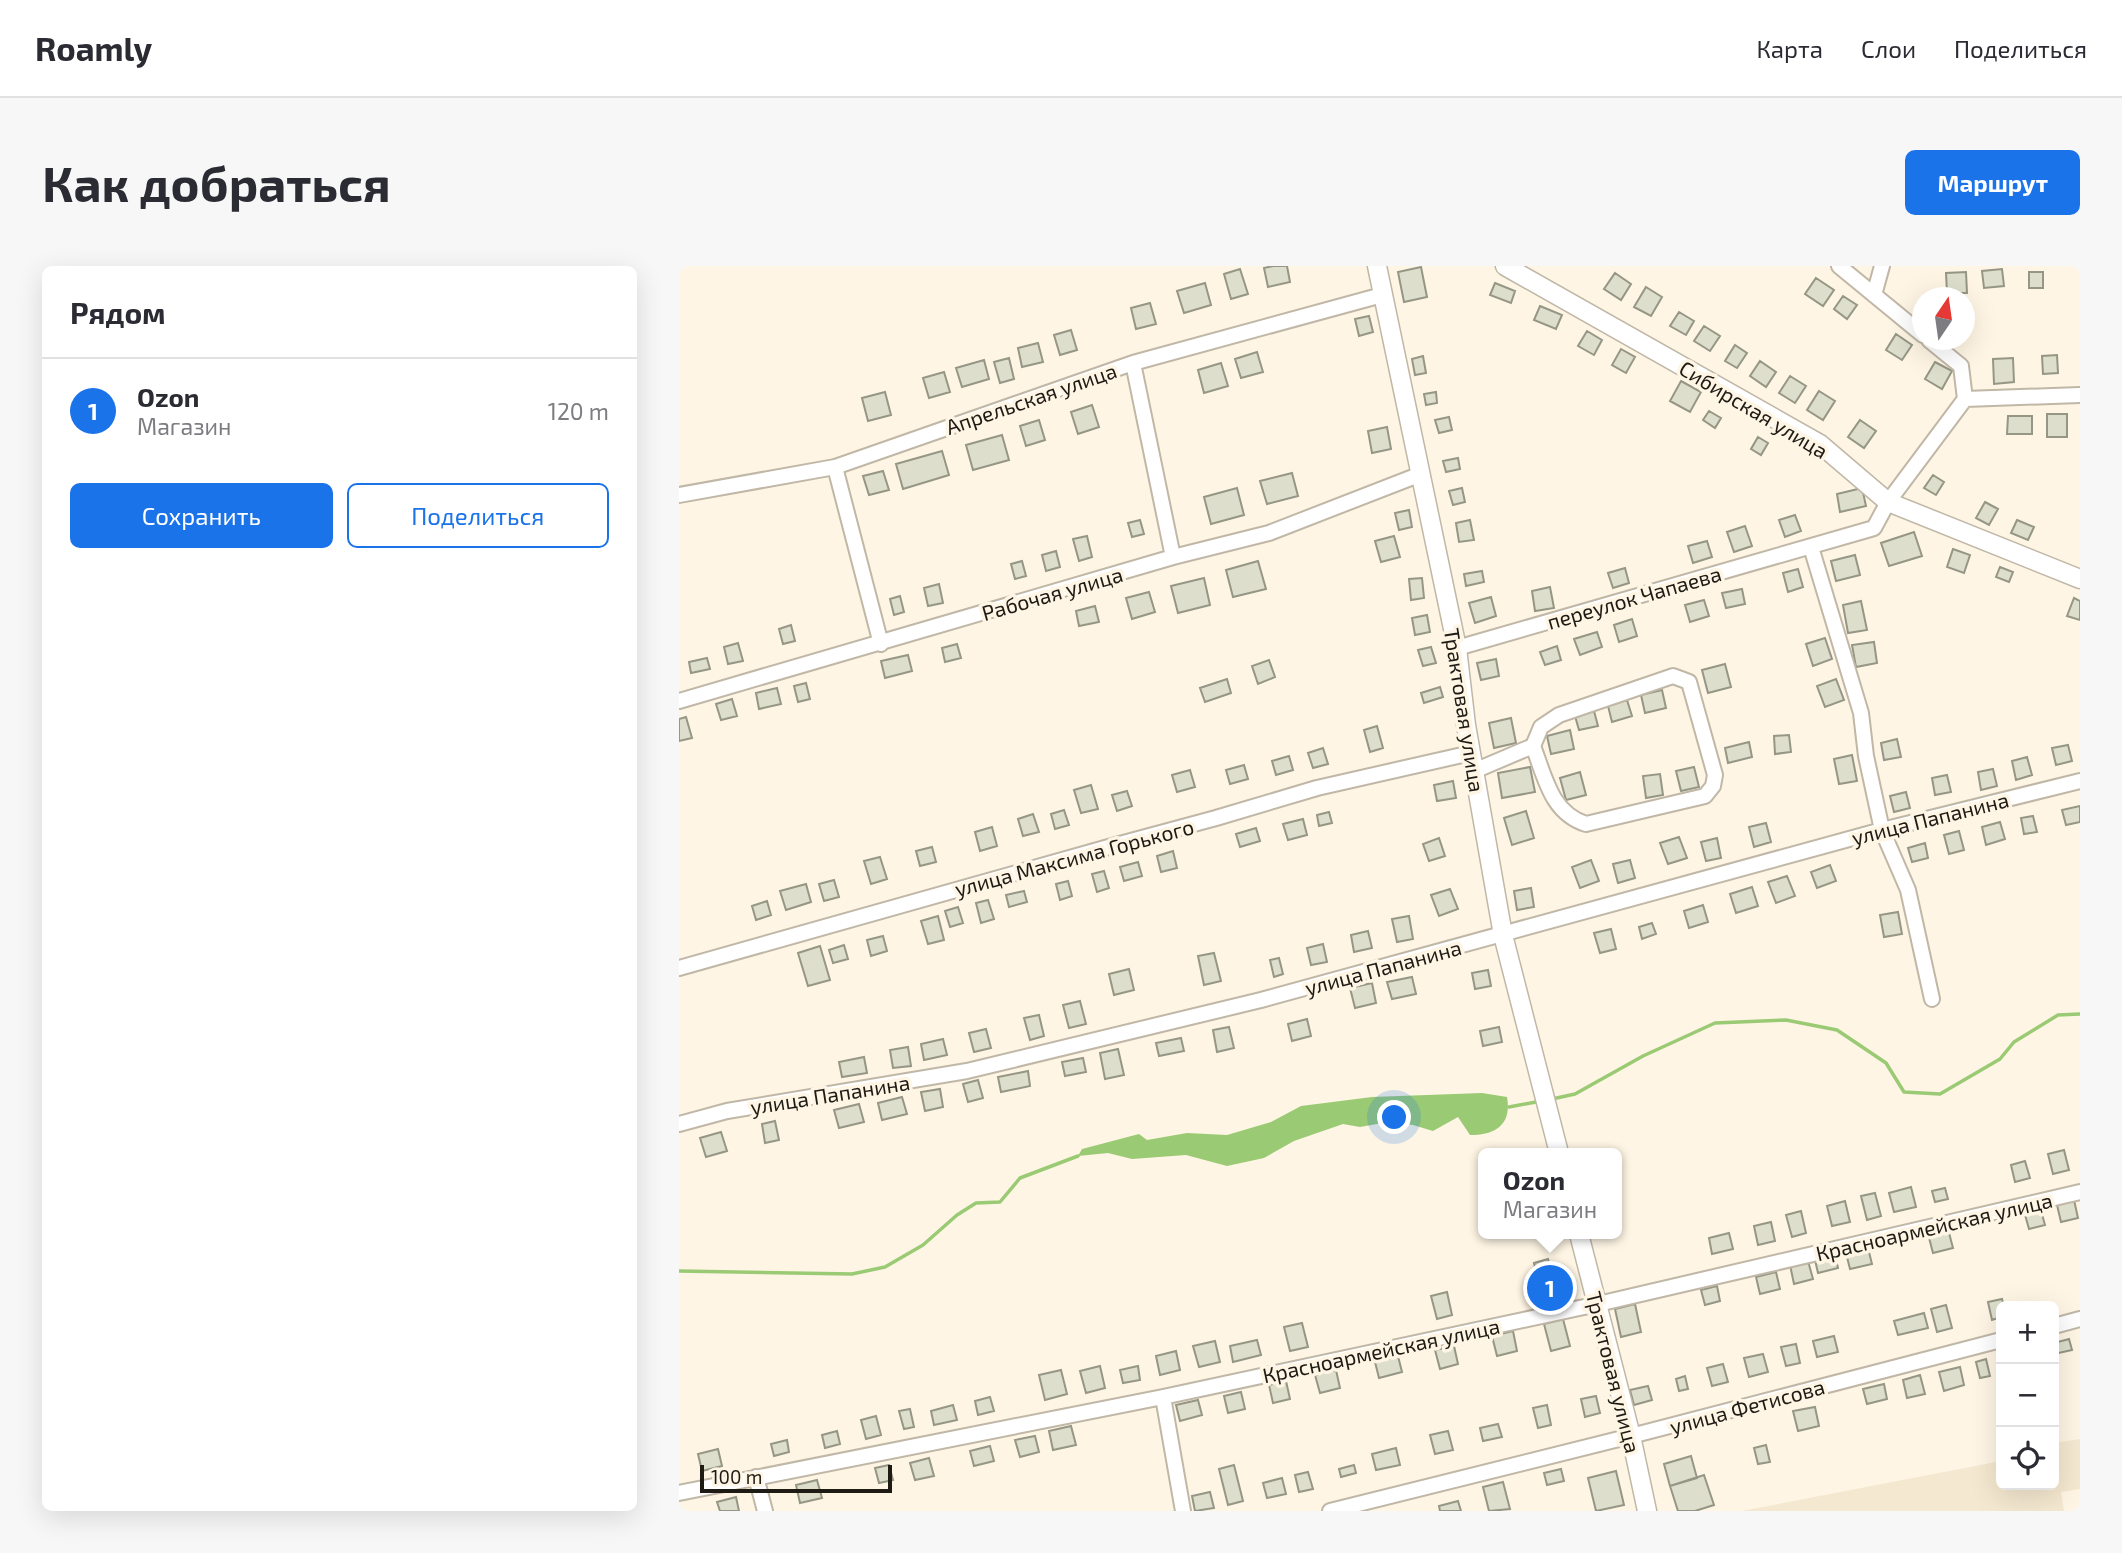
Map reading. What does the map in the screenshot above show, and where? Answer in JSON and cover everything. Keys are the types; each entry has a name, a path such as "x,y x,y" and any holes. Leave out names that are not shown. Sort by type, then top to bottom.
{"street":[{"name":"Трактовая улица","path":"1377,266 1457,648 1473,762 1503,935 1558,1148"},
{"name":"Сибирская улица","path":"1505,266 1820,444 1888,502 2080,579"},
{"path":"1839,266 1912,325"},
{"path":"1874,295 1882,266"},
{"name":"Апрельская улица","path":"679,495 835,467 1133,363 1382,295"},
{"path":"1941,350 1961,366 1965,399 2080,395"},
{"path":"1133,363 1173,557"},
{"name":"переулок Чапаева","path":"1457,648 1874,528 1888,502 1965,399"},
{"path":"835,467 881,643"},
{"name":"Рабочая улица","path":"679,701 1173,557 1269,533 1421,474"},
{"path":"1811,547 1861,713 1866,757 1882,830 1908,890 1932,999"},
{"path":"1673,676 1689,682 1715,775 1713,786 1705,796 1586,824 1571,819 1558,807 1533,746 1541,727 1559,715 1673,676"},
{"name":"улица Максима Горького","path":"679,968 1317,788 1473,762 1533,746"},
{"name":"улица Папанина","path":"679,1125 727,1111 967,1071 1261,1000 1882,830 2080,781"},
{"name":"Красноармейская улица","path":"679,1493 1163,1397 1598,1304 2080,1192"},
{"name":"Трактовая улица","path":"1580,1239 1631,1436 1647,1511"},
{"path":"2059,1325 2080,1319"},
{"name":"улица Фетисова","path":"1330,1511 1996,1341"},
{"path":"1163,1397 1184,1511"},
{"path":"756,1477 765,1511"}],"shaded area":[{"path":"1482,1093 1507,1097 1508,1107 1507,1115 1500,1126 1479,1135 1470,1135 1458,1117 1433,1131 1388,1122 1360,1127 1343,1124 1294,1141 1264,1158 1227,1166 1186,1155 1132,1159 1108,1153 1078,1156 1082,1149 1139,1134 1147,1140 1187,1133 1227,1135 1271,1122 1301,1106 1372,1097"},
{"path":"2080,1439 2080,1489 2061,1492 2064,1511 1742,1511 1996,1462 1996,1490 2059,1490 2059,1442"}],"building":[{"path":"1287,266 1290,282 1268,287 1264,268"},
{"path":"1421,267 1427,297 1404,302 1398,272"},
{"path":"1240,269 1248,294 1231,299 1224,274"},
{"path":"2002,269 2004,286 1984,288 1982,271"},
{"path":"1966,272 1967,287 1947,287 1946,273"},
{"path":"2029,272 2043,272 2043,288 2029,288"},
{"path":"1615,273 1631,284 1621,300 1604,289"},
{"path":"1816,278 1834,290 1823,306 1805,294"},
{"path":"1205,283 1211,305 1184,313 1177,291"},
{"path":"1495,283 1515,291 1511,303 1490,295"},
{"path":"1646,287 1662,297 1651,316 1634,307"},
{"path":"1843,296 1857,305 1847,319 1834,309"},
{"path":"1150,303 1156,324 1136,329 1131,308"},
{"path":"1540,306 1562,315 1556,329 1534,320"},
{"path":"1679,312 1694,321 1686,335 1670,326"},
{"path":"1369,316 1373,332 1359,336 1355,319"},
{"path":"1704,326 1720,336 1710,351 1694,341"},
{"path":"1071,330 1077,350 1060,355 1054,335"},
{"path":"1587,331 1602,340 1594,355 1578,346"},
{"path":"1896,334 1912,345 1902,360 1886,350"},
{"path":"1038,343 1043,362 1022,367 1018,348"},
{"path":"1735,345 1747,353 1737,368 1725,361"},
{"path":"1621,349 1635,357 1626,373 1612,365"},
{"path":"1257,352 1263,372 1241,378 1235,359"},
{"path":"2057,355 2058,373 2043,374 2042,356"},
{"path":"1423,356 1426,373 1415,375 1412,359"},
{"path":"1009,358 1014,379 1000,383 994,362"},
{"path":"2013,358 2014,382 1994,384 1993,359"},
{"path":"984,360 989,379 962,387 956,368"},
{"path":"1760,361 1776,372 1766,387 1750,376"},
{"path":"1935,362 1952,371 1942,389 1925,379"},
{"path":"1221,363 1228,386 1204,393 1198,370"},
{"path":"944,372 950,392 929,398 923,378"},
{"path":"1790,376 1806,386 1795,403 1779,393"},
{"path":"1681,381 1701,392 1690,412 1670,401"},
{"path":"1819,391 1835,401 1823,420 1807,410"},
{"path":"885,392 891,415 868,421 862,398"},
{"path":"1436,392 1437,403 1426,405 1424,394"},
{"path":"1092,405 1099,427 1078,434 1071,412"},
{"path":"1709,411 1721,418 1715,428 1703,420"},
{"path":"2047,414 2067,414 2067,437 2047,437"},
{"path":"2008,416 2032,416 2032,434 2007,434"},
{"path":"1449,417 1452,430 1439,433 1435,420"},
{"path":"1039,420 1045,440 1026,446 1020,426"},
{"path":"1860,420 1876,431 1864,448 1848,437"},
{"path":"1387,427 1391,449 1372,453 1368,431"},
{"path":"1002,435 1009,460 973,470 966,445"},
{"path":"1758,437 1768,443 1761,455 1751,449"},
{"path":"942,451 949,475 903,489 896,464"},
{"path":"1458,458 1460,469 1446,472 1443,461"},
{"path":"883,471 889,490 869,495 863,476"},
{"path":"1292,473 1298,496 1267,504 1260,481"},
{"path":"1933,475 1944,482 1936,495 1924,488"},
{"path":"1237,488 1244,515 1211,524 1204,497"},
{"path":"1462,488 1465,502 1453,505 1449,491"},
{"path":"1862,488 1866,506 1840,512 1837,494"},
{"path":"1985,502 1998,509 1989,525 1976,518"},
{"path":"1409,510 1412,527 1399,530 1395,513"},
{"path":"1795,515 1801,531 1785,537 1779,520"},
{"path":"1140,520 1144,534 1132,537 1128,523"},
{"path":"1470,520 1474,540 1459,542 1456,523"},
{"path":"2017,520 2034,527 2028,540 2011,533"},
{"path":"1745,526 1752,546 1734,552 1727,532"},
{"path":"1914,532 1922,556 1889,566 1881,543"},
{"path":"1087,536 1092,557 1079,561 1073,539"},
{"path":"1394,536 1400,557 1381,562 1375,541"},
{"path":"1707,541 1712,557 1693,563 1688,546"},
{"path":"1953,549 1970,555 1964,573 1947,567"},
{"path":"1056,551 1060,567 1046,571 1042,555"},
{"path":"1855,555 1860,575 1836,581 1831,561"},
{"path":"1022,561 1026,576 1015,579 1011,564"},
{"path":"1258,561 1266,589 1233,597 1226,570"},
{"path":"2000,567 2013,572 2009,582 1996,577"},
{"path":"1625,568 1629,583 1613,588 1608,573"},
{"path":"1798,569 1803,587 1788,592 1783,573"},
{"path":"1482,571 1484,582 1466,586 1464,574"},
{"path":"1204,578 1210,605 1178,613 1171,586"},
{"path":"1422,578 1424,598 1411,600 1409,579"},
{"path":"939,584 943,603 928,606 924,588"},
{"path":"1550,587 1554,608 1535,611 1532,591"},
{"path":"1742,589 1745,604 1726,608 1722,593"},
{"path":"1149,592 1155,612 1132,619 1126,598"},
{"path":"900,596 904,612 894,615 890,599"},
{"path":"1491,597 1496,616 1475,623 1469,603"},
{"path":"2074,598 2080,601 2080,620 2067,616"},
{"path":"1704,600 1709,616 1690,622 1685,605"},
{"path":"1861,601 1867,630 1848,633 1843,605"},
{"path":"1095,606 1099,622 1079,626 1076,611"},
{"path":"1427,615 1430,632 1415,635 1412,618"},
{"path":"1632,619 1637,636 1619,642 1614,625"},
{"path":"791,625 795,641 783,644 779,629"},
{"path":"1597,632 1602,647 1580,655 1574,639"},
{"path":"1825,638 1832,659 1813,666 1806,644"},
{"path":"1874,642 1877,663 1856,667 1852,645"},
{"path":"738,643 743,661 728,664 724,647"},
{"path":"957,644 961,658 945,662 942,648"},
{"path":"1557,646 1561,660 1545,665 1540,652"},
{"path":"1431,647 1436,663 1423,666 1418,650"},
{"path":"908,655 912,671 885,678 881,661"},
{"path":"707,658 710,669 691,673 689,662"},
{"path":"1496,659 1499,676 1481,680 1477,663"},
{"path":"1269,660 1275,677 1258,684 1252,666"},
{"path":"1725,664 1731,687 1708,693 1702,670"},
{"path":"1227,679 1231,693 1205,702 1200,688"},
{"path":"1836,679 1844,700 1825,707 1817,686"},
{"path":"806,683 810,699 798,702 794,686"},
{"path":"1440,687 1443,697 1424,703 1421,693"},
{"path":"777,688 781,704 759,709 756,693"},
{"path":"1662,690 1666,708 1645,713 1641,695"},
{"path":"732,699 737,716 721,720 716,704"},
{"path":"1627,700 1632,716 1612,722 1608,706"},
{"path":"1594,711 1598,726 1579,730 1575,716"},
{"path":"686,717 692,738 679,741 679,719"},
{"path":"1511,718 1516,743 1494,748 1489,723"},
{"path":"1377,726 1383,748 1370,752 1364,730"},
{"path":"1570,730 1574,749 1551,754 1547,736"},
{"path":"1789,735 1791,752 1775,754 1774,736"},
{"path":"1897,739 1901,757 1884,760 1881,743"},
{"path":"1749,742 1752,757 1728,763 1725,748"},
{"path":"2068,745 2072,761 2056,765 2052,748"},
{"path":"1323,748 1328,764 1313,768 1308,753"},
{"path":"1852,755 1857,781 1839,784 1834,759"},
{"path":"1289,756 1293,770 1276,775 1272,761"},
{"path":"2027,757 2032,775 2016,780 2012,761"},
{"path":"1244,765 1248,779 1230,784 1226,770"},
{"path":"1530,767 1535,792 1502,798 1498,773"},
{"path":"1694,767 1699,787 1681,791 1676,771"},
{"path":"1993,769 1997,786 1981,790 1978,772"},
{"path":"1190,770 1195,787 1177,792 1172,775"},
{"path":"1580,772 1586,795 1566,800 1560,778"},
{"path":"1660,774 1663,795 1646,798 1643,776"},
{"path":"1947,775 1951,792 1935,795 1932,778"},
{"path":"1453,781 1456,798 1437,801 1434,785"},
{"path":"1091,785 1098,809 1081,813 1074,790"},
{"path":"1127,791 1132,806 1117,811 1112,795"},
{"path":"1906,792 1910,808 1894,812 1890,796"},
{"path":"2080,806 2080,822 2066,825 2062,810"},
{"path":"1064,810 1069,825 1055,829 1051,814"},
{"path":"1526,811 1534,838 1512,845 1504,818"},
{"path":"1329,812 1332,823 1319,826 1317,815"},
{"path":"1033,814 1039,832 1023,836 1018,819"},
{"path":"2033,816 2037,832 2024,834 2021,818"},
{"path":"1303,819 1307,835 1288,840 1283,824"},
{"path":"2000,822 2005,839 1986,845 1982,827"},
{"path":"1766,823 1771,842 1754,847 1749,827"},
{"path":"992,827 997,846 980,851 975,832"},
{"path":"1256,828 1260,841 1240,847 1236,834"},
{"path":"1959,831 1964,850 1949,854 1944,835"},
{"path":"1679,837 1687,858 1668,864 1660,843"},
{"path":"1439,838 1445,856 1429,861 1423,844"},
{"path":"1717,838 1721,858 1706,861 1701,842"},
{"path":"1925,843 1928,858 1912,862 1908,848"},
{"path":"932,847 936,862 920,866 916,851"},
{"path":"1173,851 1177,868 1161,872 1157,856"},
{"path":"880,857 887,879 871,884 864,861"},
{"path":"1591,860 1599,881 1580,888 1572,867"},
{"path":"1630,860 1635,878 1618,883 1613,864"},
{"path":"1138,862 1142,876 1124,881 1120,867"},
{"path":"1830,865 1836,881 1817,888 1811,872"},
{"path":"1104,871 1109,888 1097,892 1092,874"},
{"path":"1787,876 1795,896 1776,903 1768,882"},
{"path":"834,880 839,897 824,901 819,884"},
{"path":"1068,881 1072,896 1060,900 1056,884"},
{"path":"806,884 811,902 786,910 780,891"},
{"path":"1752,887 1758,906 1736,913 1730,894"},
{"path":"1531,888 1534,907 1517,910 1514,891"},
{"path":"1450,889 1458,909 1439,916 1431,895"},
{"path":"1024,891 1027,902 1009,907 1006,895"},
{"path":"988,900 994,919 981,923 976,903"},
{"path":"767,901 771,915 756,920 752,906"},
{"path":"1703,905 1708,922 1689,928 1684,911"},
{"path":"958,907 963,923 950,927 945,911"},
{"path":"1898,912 1902,934 1884,937 1880,915"},
{"path":"938,916 944,940 928,944 921,921"},
{"path":"1409,916 1413,939 1397,942 1392,919"},
{"path":"1652,923 1656,934 1642,939 1639,927"},
{"path":"1611,929 1616,949 1600,953 1594,933"},
{"path":"1368,931 1372,948 1354,952 1351,935"},
{"path":"883,936 887,951 871,956 867,940"},
{"path":"1323,944 1327,962 1311,965 1307,948"},
{"path":"844,945 848,959 833,963 829,950"},
{"path":"820,946 830,980 808,986 798,953"},
{"path":"1214,953 1221,981 1204,985 1198,956"},
{"path":"1279,958 1283,974 1274,977 1270,960"},
{"path":"1129,969 1134,990 1114,995 1109,974"},
{"path":"1488,970 1491,986 1475,989 1472,973"},
{"path":"1412,977 1416,994 1392,999 1387,982"},
{"path":"1372,983 1376,1003 1355,1008 1350,988"},
{"path":"1080,1001 1086,1024 1069,1028 1063,1005"},
{"path":"1039,1015 1044,1036 1030,1040 1024,1018"},
{"path":"1307,1019 1311,1036 1292,1041 1288,1024"},
{"path":"1229,1027 1234,1048 1217,1052 1213,1030"},
{"path":"1499,1027 1502,1042 1483,1046 1480,1031"},
{"path":"986,1029 991,1048 974,1052 969,1033"},
{"path":"1181,1038 1184,1051 1159,1056 1156,1043"},
{"path":"943,1039 947,1055 924,1060 921,1044"},
{"path":"908,1047 911,1066 893,1068 890,1050"},
{"path":"1118,1049 1124,1075 1105,1079 1100,1053"},
{"path":"864,1057 867,1073 842,1077 839,1062"},
{"path":"1083,1058 1086,1072 1065,1076 1062,1062"},
{"path":"1028,1071 1030,1086 1001,1092 998,1077"},
{"path":"978,1080 983,1098 968,1102 963,1084"},
{"path":"940,1089 943,1107 925,1111 921,1092"},
{"path":"902,1097 907,1114 882,1120 878,1103"},
{"path":"859,1104 864,1122 839,1128 834,1110"},
{"path":"775,1121 779,1140 765,1143 762,1124"},
{"path":"721,1132 727,1151 706,1157 700,1138"},
{"path":"2064,1150 2069,1170 2053,1174 2048,1154"},
{"path":"2025,1161 2030,1178 2015,1182 2011,1165"},
{"path":"1911,1187 1916,1207 1894,1212 1889,1193"},
{"path":"1945,1188 1948,1199 1935,1202 1932,1191"},
{"path":"1875,1193 1881,1216 1867,1220 1861,1196"},
{"path":"2074,1200 2078,1218 2061,1222 2057,1205"},
{"path":"1845,1201 1850,1222 1832,1226 1827,1206"},
{"path":"2040,1207 2045,1225 2029,1229 2024,1211"},
{"path":"1801,1211 1806,1233 1792,1237 1786,1215"},
{"path":"1771,1222 1775,1241 1758,1245 1754,1226"},
{"path":"1948,1229 1953,1248 1933,1253 1928,1234"},
{"path":"1729,1233 1733,1249 1712,1254 1709,1238"},
{"path":"1868,1248 1872,1264 1850,1269 1846,1253"},
{"path":"1835,1255 1838,1268 1818,1273 1815,1260"},
{"path":"1548,1259 1556,1291 1542,1295 1534,1263"},
{"path":"1808,1261 1813,1279 1794,1284 1790,1265"},
{"path":"1776,1272 1780,1289 1760,1294 1756,1277"},
{"path":"1717,1286 1720,1301 1705,1305 1701,1290"},
{"path":"1447,1292 1452,1315 1437,1319 1431,1296"},
{"path":"2002,1299 1996,1301 1996,1319 1992,1320 1988,1302"},
{"path":"1635,1304 1641,1332 1621,1337 1615,1309"},
{"path":"1946,1305 1952,1328 1937,1332 1931,1309"},
{"path":"1924,1313 1928,1328 1898,1335 1894,1321"},
{"path":"1563,1319 1570,1346 1551,1351 1544,1324"},
{"path":"1302,1323 1308,1347 1290,1351 1284,1327"},
{"path":"1513,1331 1517,1351 1497,1356 1492,1336"},
{"path":"1834,1336 1838,1352 1817,1357 1813,1341"},
{"path":"2069,1339 2072,1350 2059,1353 2059,1342"},
{"path":"1257,1340 1261,1355 1233,1362 1230,1346"},
{"path":"1215,1341 1220,1362 1199,1367 1193,1346"},
{"path":"1796,1344 1800,1363 1786,1366 1781,1347"},
{"path":"1454,1346 1458,1364 1440,1369 1435,1350"},
{"path":"1176,1351 1180,1370 1160,1375 1156,1356"},
{"path":"1763,1354 1768,1372 1749,1377 1744,1358"},
{"path":"1398,1356 1402,1372 1379,1378 1375,1362"},
{"path":"1986,1359 1990,1376 1980,1378 1976,1362"},
{"path":"1723,1364 1728,1382 1712,1386 1707,1368"},
{"path":"1100,1366 1105,1388 1086,1393 1080,1371"},
{"path":"1138,1366 1140,1380 1123,1383 1120,1370"},
{"path":"1960,1367 1964,1385 1944,1391 1939,1372"},
{"path":"1061,1370 1067,1394 1045,1400 1039,1375"},
{"path":"1336,1370 1340,1388 1320,1393 1315,1375"},
{"path":"1920,1375 1925,1394 1907,1398 1903,1380"},
{"path":"1685,1376 1688,1389 1679,1391 1676,1379"},
{"path":"1286,1381 1290,1399 1273,1403 1269,1385"},
{"path":"1884,1384 1887,1399 1867,1404 1863,1389"},
{"path":"1648,1386 1652,1400 1634,1405 1630,1390"},
{"path":"1241,1392 1245,1409 1228,1413 1224,1396"},
{"path":"1596,1396 1600,1413 1585,1417 1581,1399"},
{"path":"990,1397 994,1411 978,1415 975,1401"},
{"path":"1198,1400 1202,1415 1180,1421 1176,1405"},
{"path":"953,1405 957,1420 934,1425 931,1411"},
{"path":"1547,1405 1551,1425 1538,1428 1533,1408"},
{"path":"1815,1407 1819,1426 1798,1431 1793,1411"},
{"path":"910,1409 914,1427 904,1429 899,1411"},
{"path":"876,1416 881,1435 866,1439 861,1420"},
{"path":"1498,1424 1502,1437 1483,1441 1480,1428"},
{"path":"1071,1426 1076,1445 1053,1450 1049,1431"},
{"path":"837,1431 840,1444 825,1448 822,1435"},
{"path":"1448,1431 1453,1450 1435,1454 1430,1435"},
{"path":"1035,1436 1039,1452 1020,1457 1015,1440"},
{"path":"787,1440 789,1452 774,1456 771,1444"},
{"path":"1766,1445 1770,1462 1758,1464 1754,1448"},
{"path":"990,1446 994,1461 974,1466 970,1451"},
{"path":"1396,1448 1400,1465 1376,1470 1372,1454"},
{"path":"718,1449 722,1466 702,1471 698,1454"},
{"path":"1691,1456 1697,1478 1670,1486 1664,1464"},
{"path":"929,1458 934,1476 915,1480 910,1463"},
{"path":"889,1465 893,1480 879,1483 875,1468"},
{"path":"1234,1465 1243,1501 1228,1505 1219,1469"},
{"path":"1354,1465 1356,1473 1341,1477 1339,1469"},
{"path":"1561,1469 1564,1481 1547,1485 1544,1473"},
{"path":"1616,1471 1624,1505 1596,1511 1588,1478"},
{"path":"1308,1472 1313,1489 1299,1492 1295,1475"},
{"path":"1704,1475 1714,1505 1695,1511 1678,1511 1670,1486"},
{"path":"1282,1478 1286,1494 1267,1498 1263,1483"},
{"path":"817,1480 822,1498 800,1503 796,1485"},
{"path":"1503,1482 1510,1509 1489,1511 1483,1487"},
{"path":"1210,1492 1214,1508 1195,1511 1192,1496"},
{"path":"736,1497 739,1511 720,1511 717,1502"},
{"path":"1458,1501 1461,1511 1440,1511 1439,1506"}],"waterway":[{"path":"1552,1099 1575,1094 1643,1056 1715,1023 1786,1020 1837,1030 1886,1063 1904,1092 1940,1094 2000,1059 2014,1042 2058,1015 2080,1014"},
{"path":"1509,1107 1541,1101"},
{"path":"679,1271 852,1274 885,1267 923,1245 957,1215 976,1203 1000,1202 1020,1178 1078,1156"}],"place":[{"name":"Ozon","path":"1550,1288"}]}
